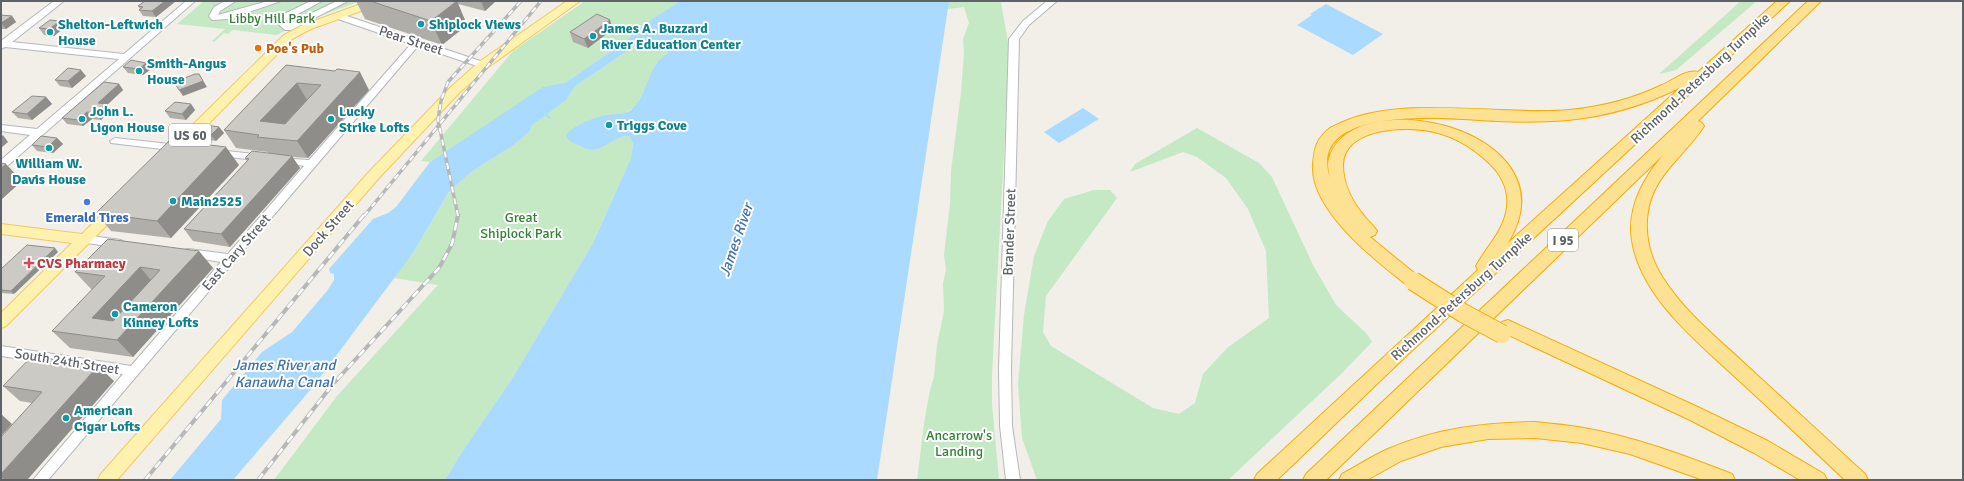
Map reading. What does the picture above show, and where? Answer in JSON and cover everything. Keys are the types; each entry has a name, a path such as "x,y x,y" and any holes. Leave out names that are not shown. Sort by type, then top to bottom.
{"highway":[{"name":"Richmond-Petersburg Turnpike","path":"1264,480 1421,331 1784,1"},
{"name":"Richmond-Petersburg Turnpike","path":"1312,480 1815,1"},
{"path":"1731,49 1698,72 1658,94 1644,100 1604,109 1577,114 1537,116 1412,114 1380,116 1352,123 1322,144 1319,158 1323,185 1328,196 1343,218 1356,233 1380,255 1418,279 1463,313 1695,414 1761,448 1817,480"},
{"path":"1736,76 1708,114 1659,170 1648,188 1642,201 1637,223 1640,247 1644,261 1659,287 1682,316 1858,480"},
{"path":"1418,279 1365,227 1346,202 1340,190 1336,170 1338,156 1351,138 1371,128 1391,124 1411,124 1428,126 1450,132 1472,143 1491,156 1507,174 1514,188 1516,203 1514,211 1499,244 1475,276 1421,331"},
{"path":"1505,330 1749,451 1800,480"},
{"path":"1349,480 1407,449 1432,441 1482,431 1525,429 1558,431 1617,443 1656,454 1725,480"}],"main road":[{"name":"US 60","path":"161,164 284,40 302,29 379,1"},
{"name":"Dock Street","path":"106,480 373,176 455,90 483,65 574,1"},
{"path":"1,322 128,196"},
{"path":"1,229 84,239"}],"street":[{"path":"2,45 60,1"},
{"path":"1,166 191,1"},
{"path":"232,1 217,9 213,16 215,18 225,17 277,1"},
{"path":"315,2 283,18 280,22 288,28 344,1"},
{"name":"Brander Street","path":"1013,480 1006,426 1005,369 1014,39 1018,31 1029,20 1053,1"},
{"name":"Pear Street","path":"338,16 483,65"},
{"name":"East Cary Street","path":"40,480 417,42"},
{"path":"2,45 127,57"},
{"path":"1,128 39,133"},
{"path":"115,141 193,150"},
{"path":"208,151 312,164"},
{"path":"84,239 132,246"},
{"path":"180,252 230,259"},
{"name":"South 24th Street","path":"1,351 134,371"}],"green space":[{"name":"Libby Hill Park","path":"204,1 361,1 297,24 277,35 233,30 228,34 224,33 214,42 212,41 225,29 177,24"},
{"path":"585,1 680,1 641,26 626,41 565,83 453,147 430,162 421,161 513,51"},
{"name":"Ancarrow's Landing","path":"947,1 1010,1 1001,2 1008,43 1008,78 992,375 992,404 999,480 917,480 925,417 934,377 937,345 944,311 943,283 946,270 944,255 950,204 951,171 961,93 964,53 963,39 969,23 964,7 948,9"},
{"path":"1741,1 1757,1 1676,70 1659,74"},
{"name":"Great Shiplock Park","path":"662,40 669,40 673,47 666,56 656,63 649,82 635,107 623,114 606,116 577,126 572,142 592,149 605,146 615,139 629,136 633,144 631,158 593,243 513,377 460,455 445,480 274,480 337,396 438,285 394,278 413,253 448,193 471,172 514,145 530,131 532,125 574,87 633,47"},
{"path":"1197,128 1259,163 1272,177 1313,265 1336,305 1367,334 1372,342 1341,374 1228,480 1037,480 1022,438 1018,384 1024,315 1034,256 1048,221 1064,199 1094,190 1110,190 1117,198 1046,296 1043,332 1051,346 1153,408 1179,414 1195,403 1203,374 1227,348 1269,318 1266,251 1248,209 1226,178 1197,157 1183,152 1130,172 1135,164"}],"water":[{"path":"680,1 949,1 877,480 445,480 460,455 513,377 593,243 631,158 633,144 629,136 617,139 600,148 587,149 573,143 566,135 574,128 590,120 607,115 622,114 631,110 639,100 658,61 671,50 672,43 669,40 662,40 633,47 574,87 566,100 532,125 530,131 514,145 471,172 448,193 413,253 312,388 233,480 170,480 221,419 222,400 262,352 292,332 327,291 334,280 334,274 330,273 329,269 373,219 388,213 396,207 430,162 543,87 565,83 626,41 641,26"},
{"path":"1326,4 1383,34 1353,55 1297,25 1312,15 1310,14"},
{"path":"1083,108 1099,119 1059,143 1044,132"}],"building":[{"path":"145,1 165,1 152,11 139,10 143,7 138,6"},
{"path":"370,1 457,1 431,21"},
{"path":"597,14 610,20 584,39 570,32"},
{"path":"1,15 12,16 1,23"},
{"path":"50,20 60,21 49,29 39,28"},
{"path":"131,60 146,63 139,69 123,67"},
{"path":"286,65 335,71 337,69 360,72 297,141 257,137 259,135 224,130","holes":["297,83 321,85 285,124 260,121"]},
{"path":"68,68 81,70 68,81 55,80"},
{"path":"195,74 199,74 203,81 179,90 174,82"},
{"path":"104,82 119,84 98,103 106,104 96,113 87,112 78,120 62,118"},
{"path":"32,96 46,97 27,114 12,112"},
{"path":"175,102 191,104 182,114 165,111"},
{"path":"206,125 219,127 211,135 197,133"},
{"path":"41,136 57,138 48,147 32,145"},
{"path":"170,140 226,147 157,221 96,213"},
{"path":"252,151 292,156 221,234 184,229 249,159 245,158"},
{"path":"1,163 6,164 1,168"},
{"path":"108,239 199,251 117,340 52,331 105,276 75,272","holes":["140,267 160,270 113,321 92,318"]},
{"name":"CVS Pharmacy","path":"27,245 55,248 11,291 1,290 1,269"},
{"path":"32,356 98,366 1,474 1,437 42,392 3,386"}],"waterway":[{"path":"546,115 550,118"}],"railway":[{"path":"439,125 438,120 441,101 448,82 521,1"},
{"path":"439,125 541,1"},
{"path":"364,216 439,125"},
{"path":"439,125 458,216"},
{"path":"145,480 364,215"},
{"path":"258,480 333,384 439,268 452,244 458,216"}],"place":[{"name":"Shiplock Views","path":"421,24"},
{"name":"Shelton-Leftwich House","path":"50,32"},
{"name":"James A. Buzzard River Education Center","path":"593,36"},
{"name":"Poe's Pub","path":"258,48"},
{"name":"Smith-Angus House","path":"139,71"},
{"name":"John L. Ligon House","path":"82,119"},
{"name":"Lucky Strike Lofts","path":"331,119"},
{"name":"Triggs Cove","path":"609,125"},
{"name":"William W. Davis House","path":"49,148"},
{"name":"Main2525","path":"173,201"},
{"name":"Emerald Tires","path":"87,202"},
{"name":"CVS Pharmacy","path":"29,263"},
{"name":"Cameron Kinney Lofts","path":"115,314"},
{"name":"American Cigar Lofts","path":"66,418"}],"water label":[{"name":"James River","path":"736,240"},
{"name":"James River and Kanawha Canal","path":"284,374"}]}
